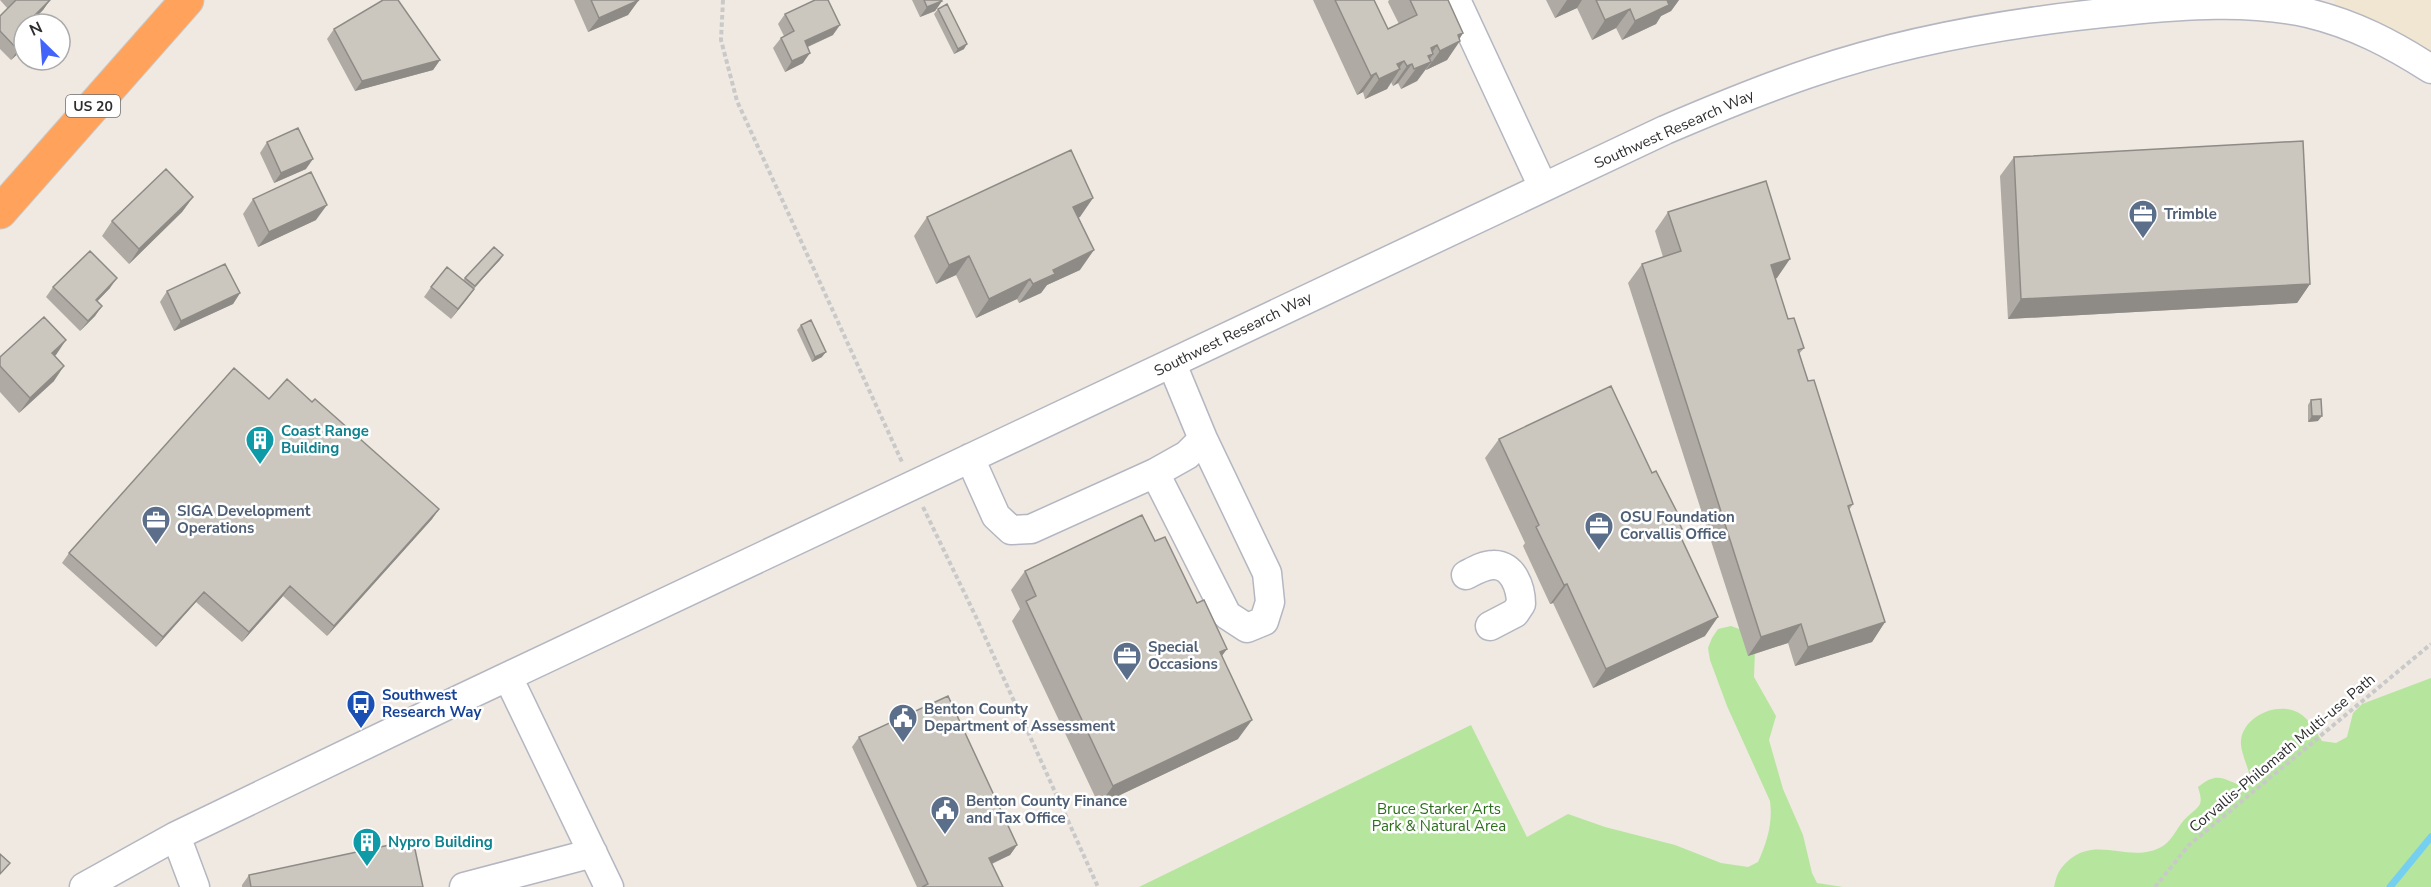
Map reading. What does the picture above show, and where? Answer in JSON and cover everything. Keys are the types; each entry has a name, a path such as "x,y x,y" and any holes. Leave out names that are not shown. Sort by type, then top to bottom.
{"highway":[{"name":"US 20","path":"0,212 187,0"}],"street":[{"path":"1456,0 1543,188"},
{"name":"Southwest Research Way","path":"84,887 176,836 508,676 1665,130 1735,100 1815,72 1922,42 2057,17 2169,7 2231,5 2309,13 2357,27 2397,47 2431,69"},
{"path":"1155,473 1227,615 1247,628 1264,621 1270,602 1267,573 1203,439 1172,364"},
{"path":"970,458 996,516 1011,530 1031,529 1155,473 1187,455 1203,439"},
{"path":"1466,575 1491,565 1500,565 1510,572 1518,583 1521,604 1515,613 1490,626"},
{"path":"508,676 609,887"},
{"path":"176,836 195,887"},
{"path":"464,887 593,853"}],"path":[{"path":"723,0 721,40 737,101 976,617 1098,887"},
{"name":"Corvallis-Philomath Multi-use Path","path":"2155,887 2189,846 2431,644"}],"shaded area":[{"path":"2334,0 2431,0 2431,56 2336,9"}],"green space":[{"name":"Bruce Starker Arts Park & Natural Area","path":"1731,626 1742,630 1755,650 1754,677 1776,716 1769,740 1783,789 1803,835 1812,873 1817,883 1843,887 1139,887 1471,725 1527,837 1568,814 1605,827 1675,845 1721,863 1748,867 1758,862 1767,840 1771,809 1770,801 1727,706 1710,660 1708,648 1712,638 1718,629"},
{"path":"2431,678 2431,887 2054,887 2061,869 2080,853 2103,850 2139,853 2163,846 2184,820 2200,805 2198,787 2205,782 2221,778 2244,787 2250,777 2241,745 2243,732 2248,724 2263,713 2281,709 2299,713 2315,729 2322,741 2336,743 2347,737 2353,713 2362,704"}],"building":[{"path":"16,0 50,0 38,12 12,12 12,44 0,31 0,16"},
{"path":"383,0 398,0 440,60 362,81 334,29"},
{"path":"591,0 639,0 599,18"},
{"path":"815,0 828,0 840,25 805,41 810,53 792,61 781,38 794,31 785,14"},
{"path":"924,0 941,0 942,1 927,7"},
{"path":"1335,0 1374,0 1388,29 1417,15 1410,0 1448,0 1463,33 1458,35 1460,41 1440,51 1437,45 1431,48 1433,54 1428,56 1431,62 1414,69 1412,64 1407,66 1404,61 1397,64 1400,69 1379,79 1376,73 1371,76"},
{"path":"1596,0 1667,0 1669,5 1635,21 1630,9 1605,20"},
{"path":"947,4 967,44 958,49 938,9"},
{"path":"298,128 313,159 281,173 267,142"},
{"path":"2303,141 2310,284 2021,299 2014,157"},
{"path":"1071,150 1093,198 1073,207 1094,250 1053,270 1055,274 1033,284 1030,279 989,299 969,256 949,265 927,217"},
{"path":"166,169 193,197 139,249 112,221"},
{"path":"311,172 327,205 269,232 253,199"},
{"path":"1766,181 1790,259 1771,265 1788,319 1794,318 1804,348 1798,350 1808,381 1814,380 1853,504 1848,506 1885,622 1808,647 1801,624 1761,637 1642,264 1681,251 1668,212"},
{"path":"494,247 503,255 475,286 465,278"},
{"path":"90,251 117,278 96,300 102,306 88,321 53,287"},
{"path":"225,264 240,293 181,321 167,291"},
{"path":"447,267 474,289 458,309 431,287"},
{"path":"44,317 66,340 52,353 64,366 30,398 0,366 0,357"},
{"path":"811,320 826,352 815,357 801,325"},
{"name":"Coast Range Building","path":"234,368 269,399 287,379 312,402 315,399 439,509 334,626 290,586 249,632 204,592 163,637 69,553"},
{"path":"1611,386 1652,473 1656,471 1678,514 1676,516 1682,529 1678,531 1718,617 1606,669 1567,584 1564,585 1536,527 1539,525 1499,439"},
{"path":"2321,399 2322,416 2312,416 2311,400"},
{"path":"1142,515 1155,541 1165,537 1197,603 1204,600 1227,649 1220,652 1252,720 1113,786 1026,601 1036,596 1025,571"},
{"path":"948,696 1017,845 989,858 1003,887 922,887 928,884 859,737"},
{"name":"Nypro Building","path":"413,840 423,887 251,887 249,875"},
{"path":"0,854 10,863 0,874"}],"waterway":[{"path":"2390,887 2431,837"}],"place":[{"name":"Trimble","path":"2143,240"},
{"name":"Coast Range Building","path":"260,466"},
{"name":"SIGA Development Operations","path":"156,546"},
{"name":"OSU Foundation Corvallis Office","path":"1599,552"},
{"name":"Special Occasions","path":"1127,682"},
{"name":"Southwest Research Way","path":"361,730"},
{"name":"Benton County Department of Assessment","path":"903,744"},
{"name":"Benton County Finance and Tax Office","path":"945,836"},
{"name":"Nypro Building","path":"367,868"}]}
